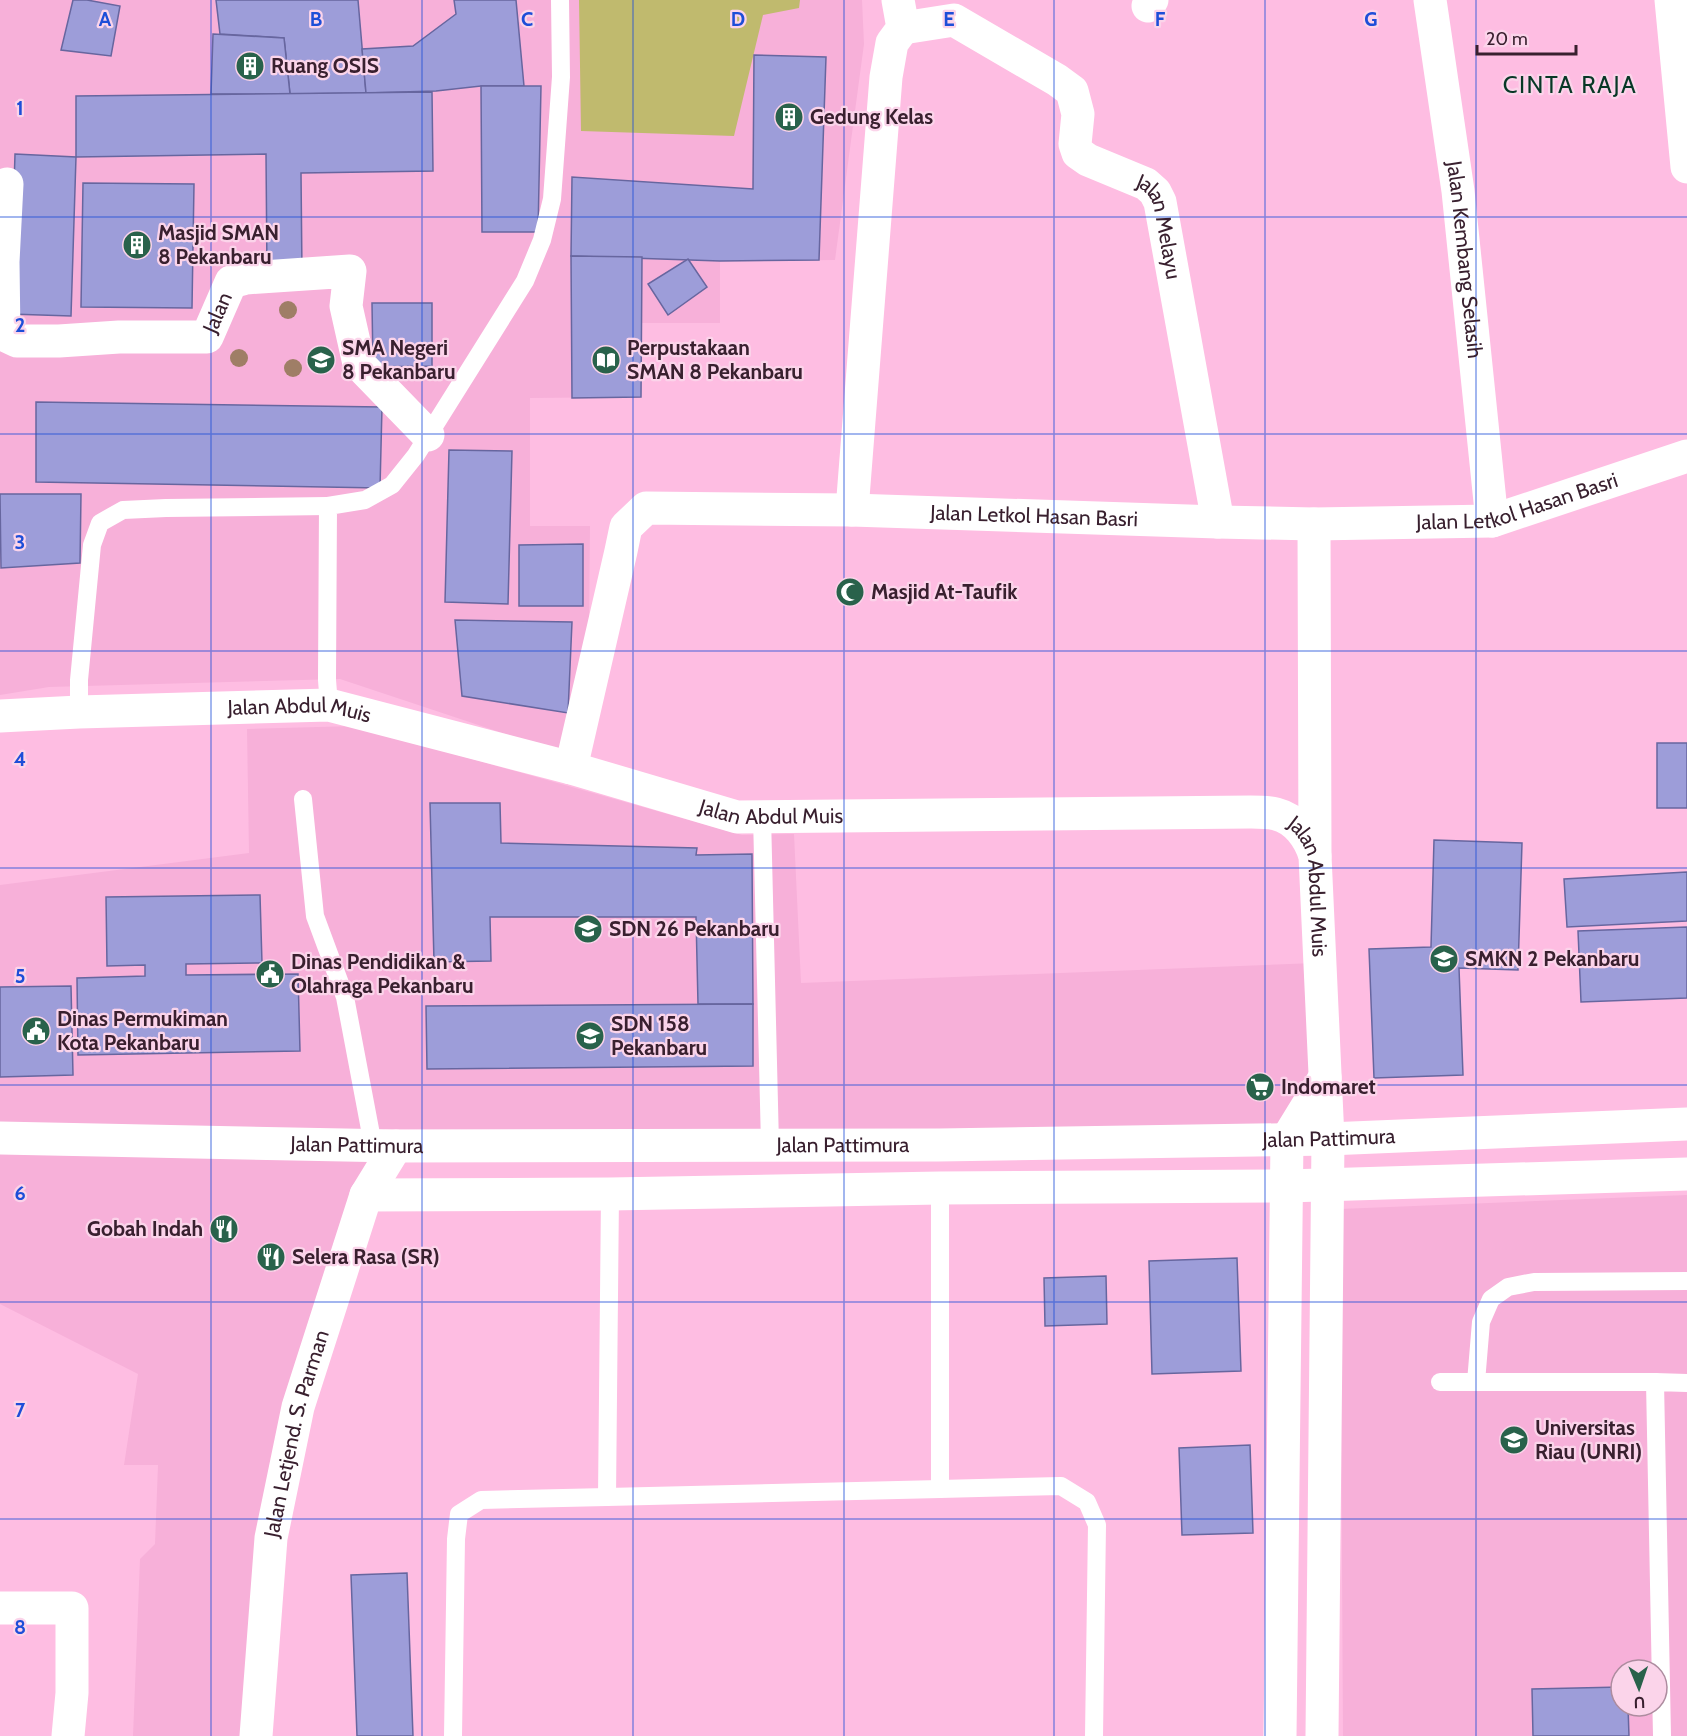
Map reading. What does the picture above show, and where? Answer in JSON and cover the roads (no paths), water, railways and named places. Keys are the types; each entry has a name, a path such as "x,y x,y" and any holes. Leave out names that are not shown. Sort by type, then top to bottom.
{"street":[{"name":"Jalan Kembang Selasih","path":"1430,0 1458,191 1492,521"},
{"path":"1671,0 1687,167"},
{"path":"852,510 886,77 900,14"},
{"name":"Jalan Melayu","path":"900,14 954,20 1057,80 1072,91 1078,114 1075,144 1078,153 1146,184 1155,192 1160,202 1218,522"},
{"name":"Jalan","path":"7,184 3,262 4,334 17,341 119,337 207,337 231,282 246,278 350,271 346,306 359,364 428,435"},
{"name":"Jalan Letkol Hasan Basri","path":"571,768 626,527 646,508 852,510 1314,524 1492,521 1687,456"},
{"path":"1314,524 1315,856"},
{"name":"Jalan Abdul Muis","path":"0,716 328,705 571,768 737,817 1251,812 1276,814 1296,824 1309,839 1315,856 1328,1139 1322,1736"},
{"path":"1280,1736 1287,1139 1325,1077"},
{"name":"Jalan Pattimura","path":"0,1138 384,1145 939,1145 1328,1139 1687,1124"},
{"name":"Jalan Letjend. S. Parman","path":"256,1736 271,1538 298,1407 384,1145"},
{"path":"939,1145 940,1188"},
{"name":"Jalan Pattimura","path":"366,1195 1287,1186 1687,1174"},
{"path":"0,1608 72,1608 72,1693 68,1736"}],"lane":[{"path":"79,712 92,545 100,523 123,510 328,506 365,500 392,485 416,455 525,281 542,240 552,199 560,99 560,0"},
{"path":"328,506 328,705"},
{"path":"303,799 315,916 345,997 384,1145"},
{"path":"762,816 770,1145"},
{"path":"940,1188 940,1489"},
{"path":"607,1497 610,1194"},
{"path":"1476,1382 1481,1322 1491,1299 1508,1287 1534,1282 1687,1281"},
{"path":"1440,1382 1687,1383"},
{"path":"1655,1382 1662,1736"},
{"path":"453,1736 456,1539 459,1514 481,1500 1061,1486 1087,1502 1097,1525 1094,1736"}],"place":[{"name":"Ruang OSIS","path":"250,66"},
{"name":"Gedung Kelas","path":"789,117"},
{"name":"Masjid SMAN 8 Pekanbaru","path":"137,245"},
{"name":"SMA Negeri 8 Pekanbaru","path":"321,360"},
{"name":"Perpustakaan SMAN 8 Pekanbaru","path":"606,360"},
{"name":"Masjid At-Taufik","path":"850,592"},
{"name":"SDN 26 Pekanbaru","path":"588,929"},
{"name":"SMKN 2 Pekanbaru","path":"1444,959"},
{"name":"Dinas Pendidikan & Olahraga Pekanbaru","path":"270,974"},
{"name":"Dinas Permukiman Kota Pekanbaru","path":"36,1031"},
{"name":"SDN 158 Pekanbaru","path":"590,1036"},
{"name":"Indomaret","path":"1260,1087"},
{"name":"Gobah Indah","path":"224,1229"},
{"name":"Selera Rasa (SR)","path":"271,1257"},
{"name":"Universitas Riau (UNRI)","path":"1514,1440"}],"district":[{"name":"CINTA RAJA","path":"1570,85"}]}
